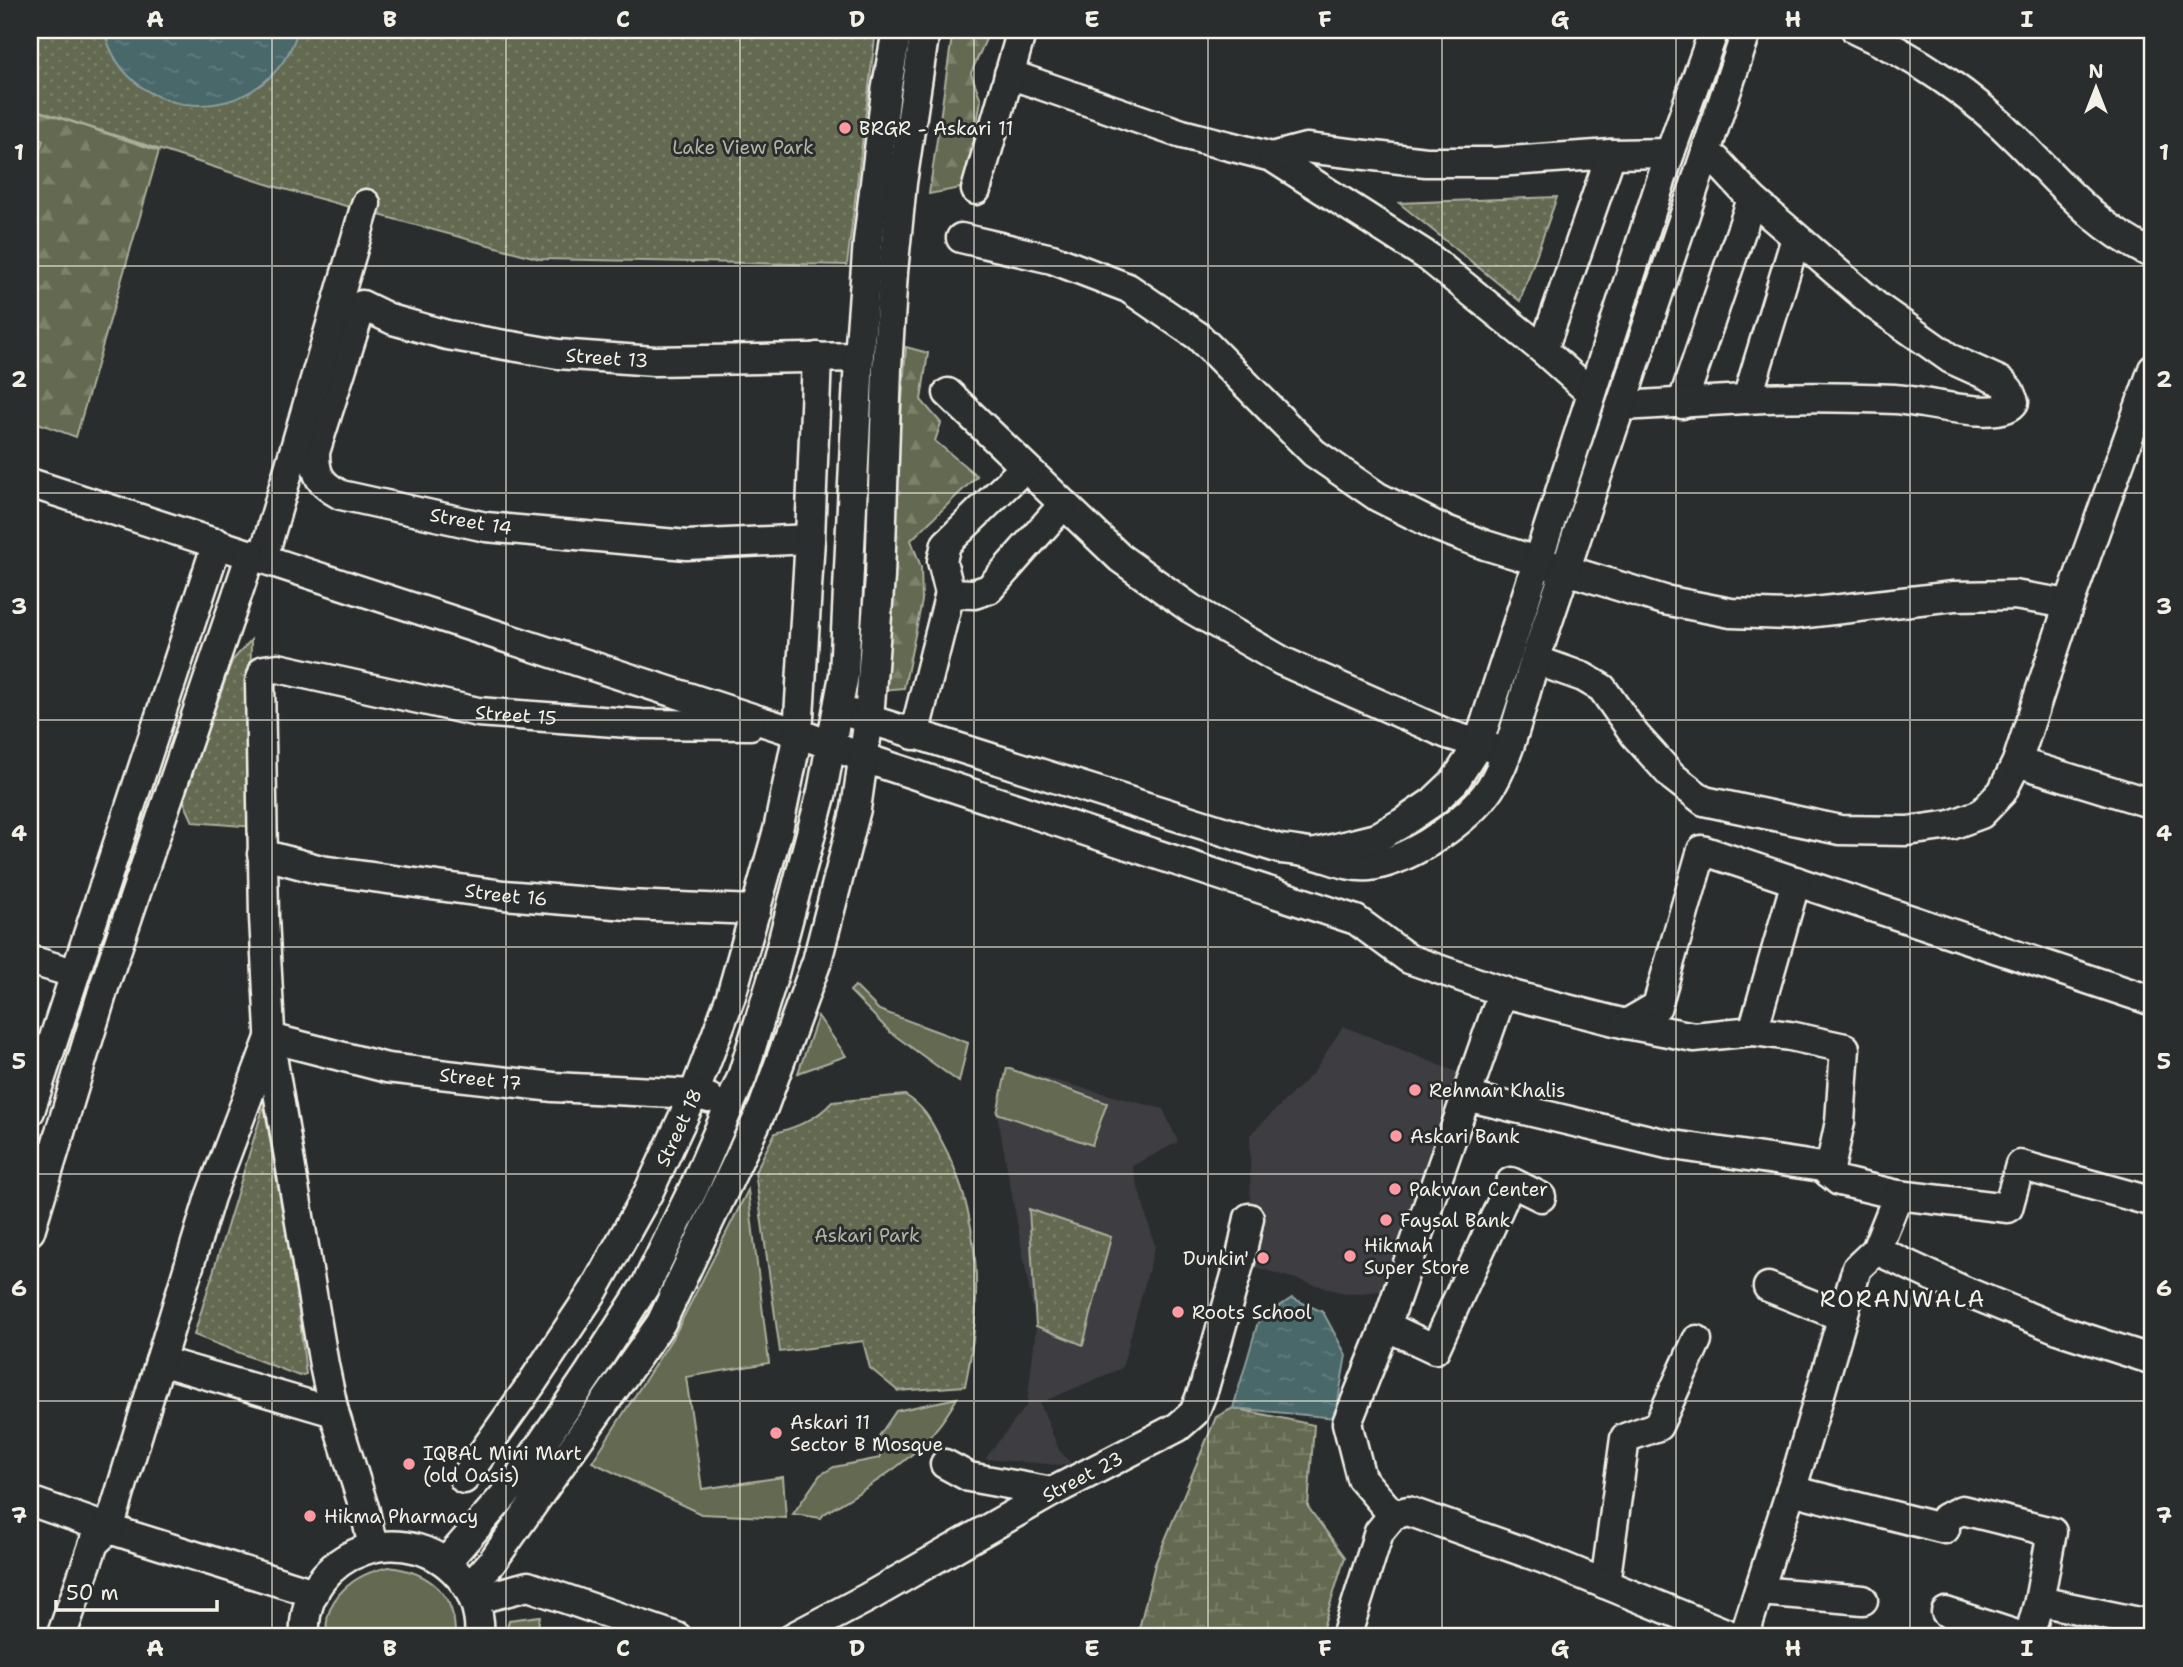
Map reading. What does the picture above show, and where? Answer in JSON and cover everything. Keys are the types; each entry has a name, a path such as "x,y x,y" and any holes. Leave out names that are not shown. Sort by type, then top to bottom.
{"street":[{"path":"446,1562 514,1483 647,1283 695,1185 742,1077 794,903 822,792 844,675 859,357 868,241 886,92 897,30"},
{"path":"471,1594 661,1323 763,1108 817,961 856,809 869,718 880,578 893,272 902,183 925,30"},
{"path":"976,190 1022,30"},
{"path":"1313,854 1376,838 1433,802 1455,781 1478,745 1670,153 1714,30"},
{"path":"838,710 1280,849 1313,854 1342,863 1367,866 1389,862 1418,849 1450,829 1488,793 1507,752 1535,660 1746,30"},
{"path":"1856,30 1918,62 1989,114 2084,210 2122,237 2153,254"},
{"path":"1009,75 1182,134 1272,157 1427,256 1543,350 1591,393"},
{"path":"1272,157 1306,148 1426,162 1496,162 1670,153"},
{"path":"1543,350 1611,154"},
{"path":"1622,406 1747,398 1898,399 1987,411 2003,410 2011,407 2014,402 2002,382 1951,359 1876,306 1752,199 1716,160 1705,156"},
{"path":"1682,404 1752,199"},
{"path":"30,1231 106,981 257,556 366,204"},
{"path":"961,238 1052,259 1128,288 1198,336 1314,453 1378,497 1450,532 1485,545 1664,600 1731,613 1789,615 1954,596 2014,595 2069,604"},
{"path":"1747,398 1796,239"},
{"name":"Street 13","path":"362,305 393,320 447,335 558,354 654,361 859,357"},
{"name":"Street 14","path":"362,305 315,452 315,468 325,486 341,495 486,527 687,545 810,539"},
{"name":"Street 18","path":"464,1479 594,1290 648,1193 694,1094 731,996 778,830 786,729 810,539 817,357"},
{"path":"1535,660 1583,677 1602,688 1635,735 1673,777 1704,801 1840,830 1907,831 1951,825 1981,814 2001,792 2017,762 2069,604 2153,369"},
{"path":"948,393 1120,558 1190,608 1270,655 1447,734 1507,752"},
{"path":"914,735 950,593 942,561 946,544 1024,468"},
{"path":"30,484 786,729 864,758 1356,920 1409,959 1503,991 1626,1024 1694,1037 1753,1031 1845,1048 1840,1122 1829,1173"},
{"path":"950,593 974,594 989,589 1063,505"},
{"path":"30,1111 73,973 217,543"},
{"name":"Street 15","path":"262,853 260,682 264,670 278,668 478,712 629,723 786,729"},
{"path":"2017,762 2153,804"},
{"path":"1626,1024 1657,1006 1702,850 2153,1001"},
{"path":"262,853 270,1038 313,1309 334,1412 365,1511 373,1547"},
{"name":"Street 16","path":"262,853 321,870 505,895 627,905 756,910"},
{"path":"1753,1031 1796,881"},
{"path":"30,960 73,973"},
{"path":"1393,1515 1361,1478 1347,1423 1385,1326 1503,991"},
{"path":"61,1637 101,1536 160,1361 210,1198 270,1038"},
{"name":"Street 17","path":"270,1038 387,1068 553,1087 694,1094 730,1105"},
{"path":"1465,1096 1667,1144 1822,1167 1839,1181 1898,1195 2008,1208 2020,1165 2153,1202"},
{"path":"1385,1326 1435,1349 1511,1182 1541,1197"},
{"path":"1744,1637 1857,1268 1876,1250 1898,1195"},
{"name":"Street 23","path":"793,1637 867,1598 1052,1492 1178,1427 1194,1413 1204,1388 1233,1287 1249,1218"},
{"path":"1876,1250 1962,1290 2063,1331 2153,1360"},
{"path":"1768,1287 1843,1317"},
{"path":"1605,1584 1625,1438 1658,1426 1697,1340"},
{"path":"160,1361 334,1412"},
{"path":"945,1464 969,1477 1052,1492"},
{"path":"1791,1490 1945,1529 1945,1518 1962,1510 2052,1532 2029,1637"},
{"path":"30,1502 101,1536 309,1614 324,1577 338,1563 354,1553 373,1547 411,1546 446,1562 458,1574 471,1594 480,1627 479,1637"},
{"path":"1346,1637 1379,1532 1393,1515 1408,1511 1544,1559 1735,1637"},
{"path":"30,1521 101,1536"},
{"path":"471,1594 528,1586 677,1637"},
{"path":"1759,1591 1863,1600"},
{"path":"2039,1601 2153,1625"},
{"path":"1946,1612 2024,1637"}],"shaded area":[{"path":"1343,1026 1459,1073 1382,1291 1347,1294 1251,1266 1250,1135 1314,1072"},
{"path":"1007,1068 1163,1109 1178,1142 1132,1166 1155,1246 1122,1368 1040,1403 1059,1450 1073,1466 985,1459 1027,1405 1036,1326 997,1113"}],"green space":[{"name":"Lake View Park","path":"30,30 876,30 847,265 540,259 273,186 30,108"},
{"path":"953,30 990,30 971,73 981,100 966,187 929,194"},
{"path":"30,108 159,151 76,437 30,420 30,181 43,140 30,136"},
{"path":"1557,197 1520,301 1399,203"},
{"path":"906,347 928,353 921,400 941,423 935,441 977,476 911,540 921,567 922,601 904,688 881,690"},
{"path":"251,640 254,827 193,822 183,800 232,661"},
{"path":"855,986 879,1010 968,1043 959,1082 890,1032 850,991"},
{"path":"818,1016 846,1056 798,1073"},
{"path":"1007,1068 1107,1103 1092,1145 997,1113"},
{"name":"Askari Park","path":"905,1095 922,1109 930,1120 955,1169 965,1199 975,1260 976,1292 975,1324 965,1386 898,1391 870,1368 863,1341 780,1352 755,1172 775,1133 806,1122 832,1102"},
{"path":"264,1105 297,1296 306,1374 299,1376 194,1335"},
{"path":"748,1190 769,1363 686,1377 702,1489 783,1477 786,1518 701,1514 592,1462 676,1332"},
{"path":"1029,1209 1111,1237 1083,1345 1036,1326"},
{"path":"957,1398 931,1436 882,1478 821,1518 793,1514 820,1475 834,1467 880,1458 879,1436 896,1411"},
{"path":"1233,1408 1314,1425 1308,1507 1345,1557 1320,1637 1137,1637 1155,1564 1216,1417"},
{"path":"389,1567 417,1574 438,1588 451,1609 455,1637 327,1637 330,1611 343,1590 364,1575"},
{"path":"540,1616 536,1637 505,1637 509,1620"}],"water":[{"path":"104,30 298,30 282,63 259,86 230,100 200,105 169,100 141,87 118,63"},
{"path":"1292,1298 1323,1312 1346,1355 1335,1418 1233,1408 1260,1315"}],"place":[{"name":"BRGR - Askari 11","path":"845,128"},
{"name":"Rehman Khalis","path":"1415,1090"},
{"name":"Askari Bank","path":"1396,1136"},
{"name":"Pakwan Center","path":"1395,1189"},
{"name":"Faysal Bank","path":"1386,1220"},
{"name":"Hikmah Super Store","path":"1350,1256"},
{"name":"Dunkin'","path":"1263,1258"},
{"name":"Roots School","path":"1178,1312"},
{"name":"Askari 11 Sector B Mosque","path":"776,1433"},
{"name":"IQBAL Mini Mart (old Oasis)","path":"409,1464"},
{"name":"Hikma Pharmacy","path":"310,1516"}],"district":[{"name":"RORANWALA","path":"1903,1299"}]}
